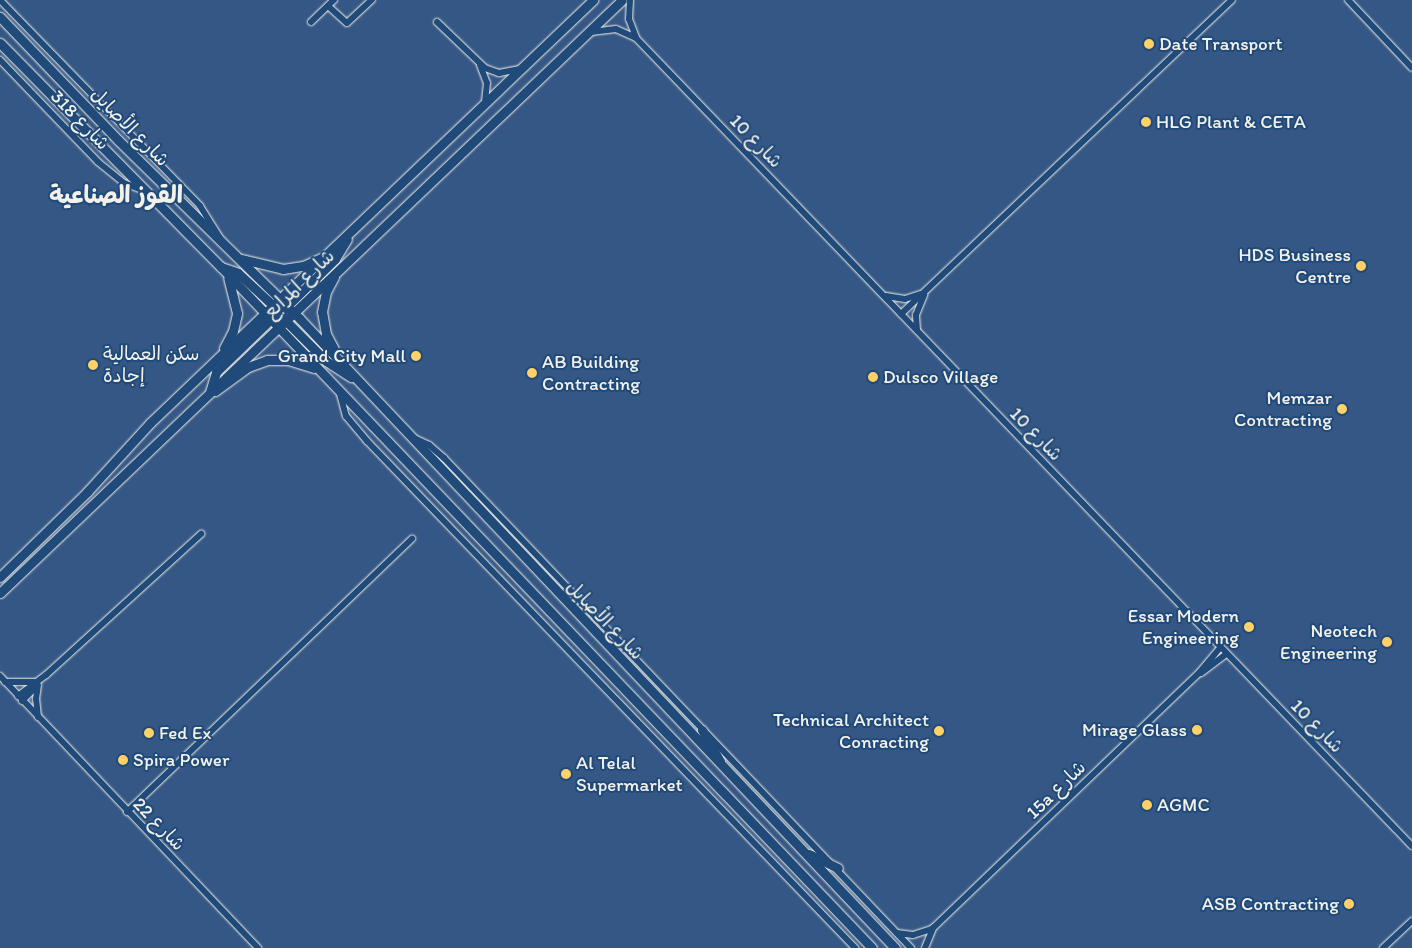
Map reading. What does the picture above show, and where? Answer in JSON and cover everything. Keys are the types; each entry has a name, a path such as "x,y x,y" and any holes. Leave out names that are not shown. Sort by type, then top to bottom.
{"main road":[{"name":"شارع المرابع","path":"0,593 278,327 279,312 330,254 593,0"},
{"name":"شارع المرابع","path":"0,577 215,360 341,267 622,0"},
{"name":"شارع الأصايل","path":"0,18 118,140 240,258 279,312"},
{"name":"شارع الأصايل","path":"0,42 224,270 279,312 356,379 895,948"},
{"path":"210,392 216,372 339,255 347,237"},
{"path":"240,258 283,269 303,266 330,254"},
{"path":"341,267 326,292 322,320 329,341 356,379"},
{"path":"215,360 231,338 236,319 236,300 224,270"},
{"name":"شارع الأصايل","path":"278,327 340,394 872,948"},
{"path":"210,392 225,386 248,367 267,360 296,361 320,373"},
{"path":"702,730 722,766"},
{"path":"804,852 838,868"}],"street":[{"path":"0,0 200,206 221,240"},
{"path":"311,22 334,0"},
{"path":"328,6 347,23 372,0"},
{"name":"شارع 10","path":"630,0 629,19 640,42"},
{"path":"901,314 1232,0"},
{"path":"1348,0 1412,68"},
{"path":"437,22 479,64 499,73 524,66"},
{"name":"شارع 10","path":"586,35 600,29 616,28 640,42 1412,846"},
{"name":"شارع 318","path":"0,60 104,168 124,183 145,191"},
{"path":"479,64 487,83 485,104"},
{"path":"883,296 905,299 925,292"},
{"path":"918,332 916,315 925,292"},
{"path":"340,394 346,416 382,456 855,948"},
{"path":"410,437 440,453 702,730 838,868 911,948"},
{"path":"20,699 201,534"},
{"path":"127,812 412,539"},
{"name":"15a شارع","path":"925,948 933,928 1199,673 1220,648"},
{"name":"15a شارع","path":"1199,673 1226,654"},
{"name":"شارع 22","path":"0,676 258,948"},
{"path":"5,682 37,684"},
{"path":"37,684 36,699 40,720"},
{"path":"1383,948 1412,921"},
{"name":"15a شارع","path":"897,933 913,935 933,928"}],"shaded area":[{"path":"0,0 1412,0 1412,948 0,948"}],"place":[{"name":"Date Transport","path":"1149,44"},
{"name":"HLG Plant & CETA","path":"1146,122"},
{"name":"HDS Business Centre","path":"1361,266"},
{"name":"Grand City Mall","path":"416,356"},
{"name":"سكن العمالية إجادة","path":"93,365"},
{"name":"AB Building Contracting","path":"532,373"},
{"name":"Dulsco Village","path":"873,377"},
{"name":"Memzar Contracting","path":"1342,409"},
{"name":"Essar Modern Engineering","path":"1249,627"},
{"name":"Neotech Engineering","path":"1387,642"},
{"name":"Mirage Glass","path":"1197,730"},
{"name":"Technical Architect Conracting","path":"939,731"},
{"name":"Fed Ex","path":"149,733"},
{"name":"Spira Power","path":"123,760"},
{"name":"Al Telal Supermarket","path":"566,774"},
{"name":"AGMC","path":"1147,805"},
{"name":"ASB Contracting","path":"1349,904"}],"district":[{"name":"القوز الصناعية","path":"116,195"}]}
